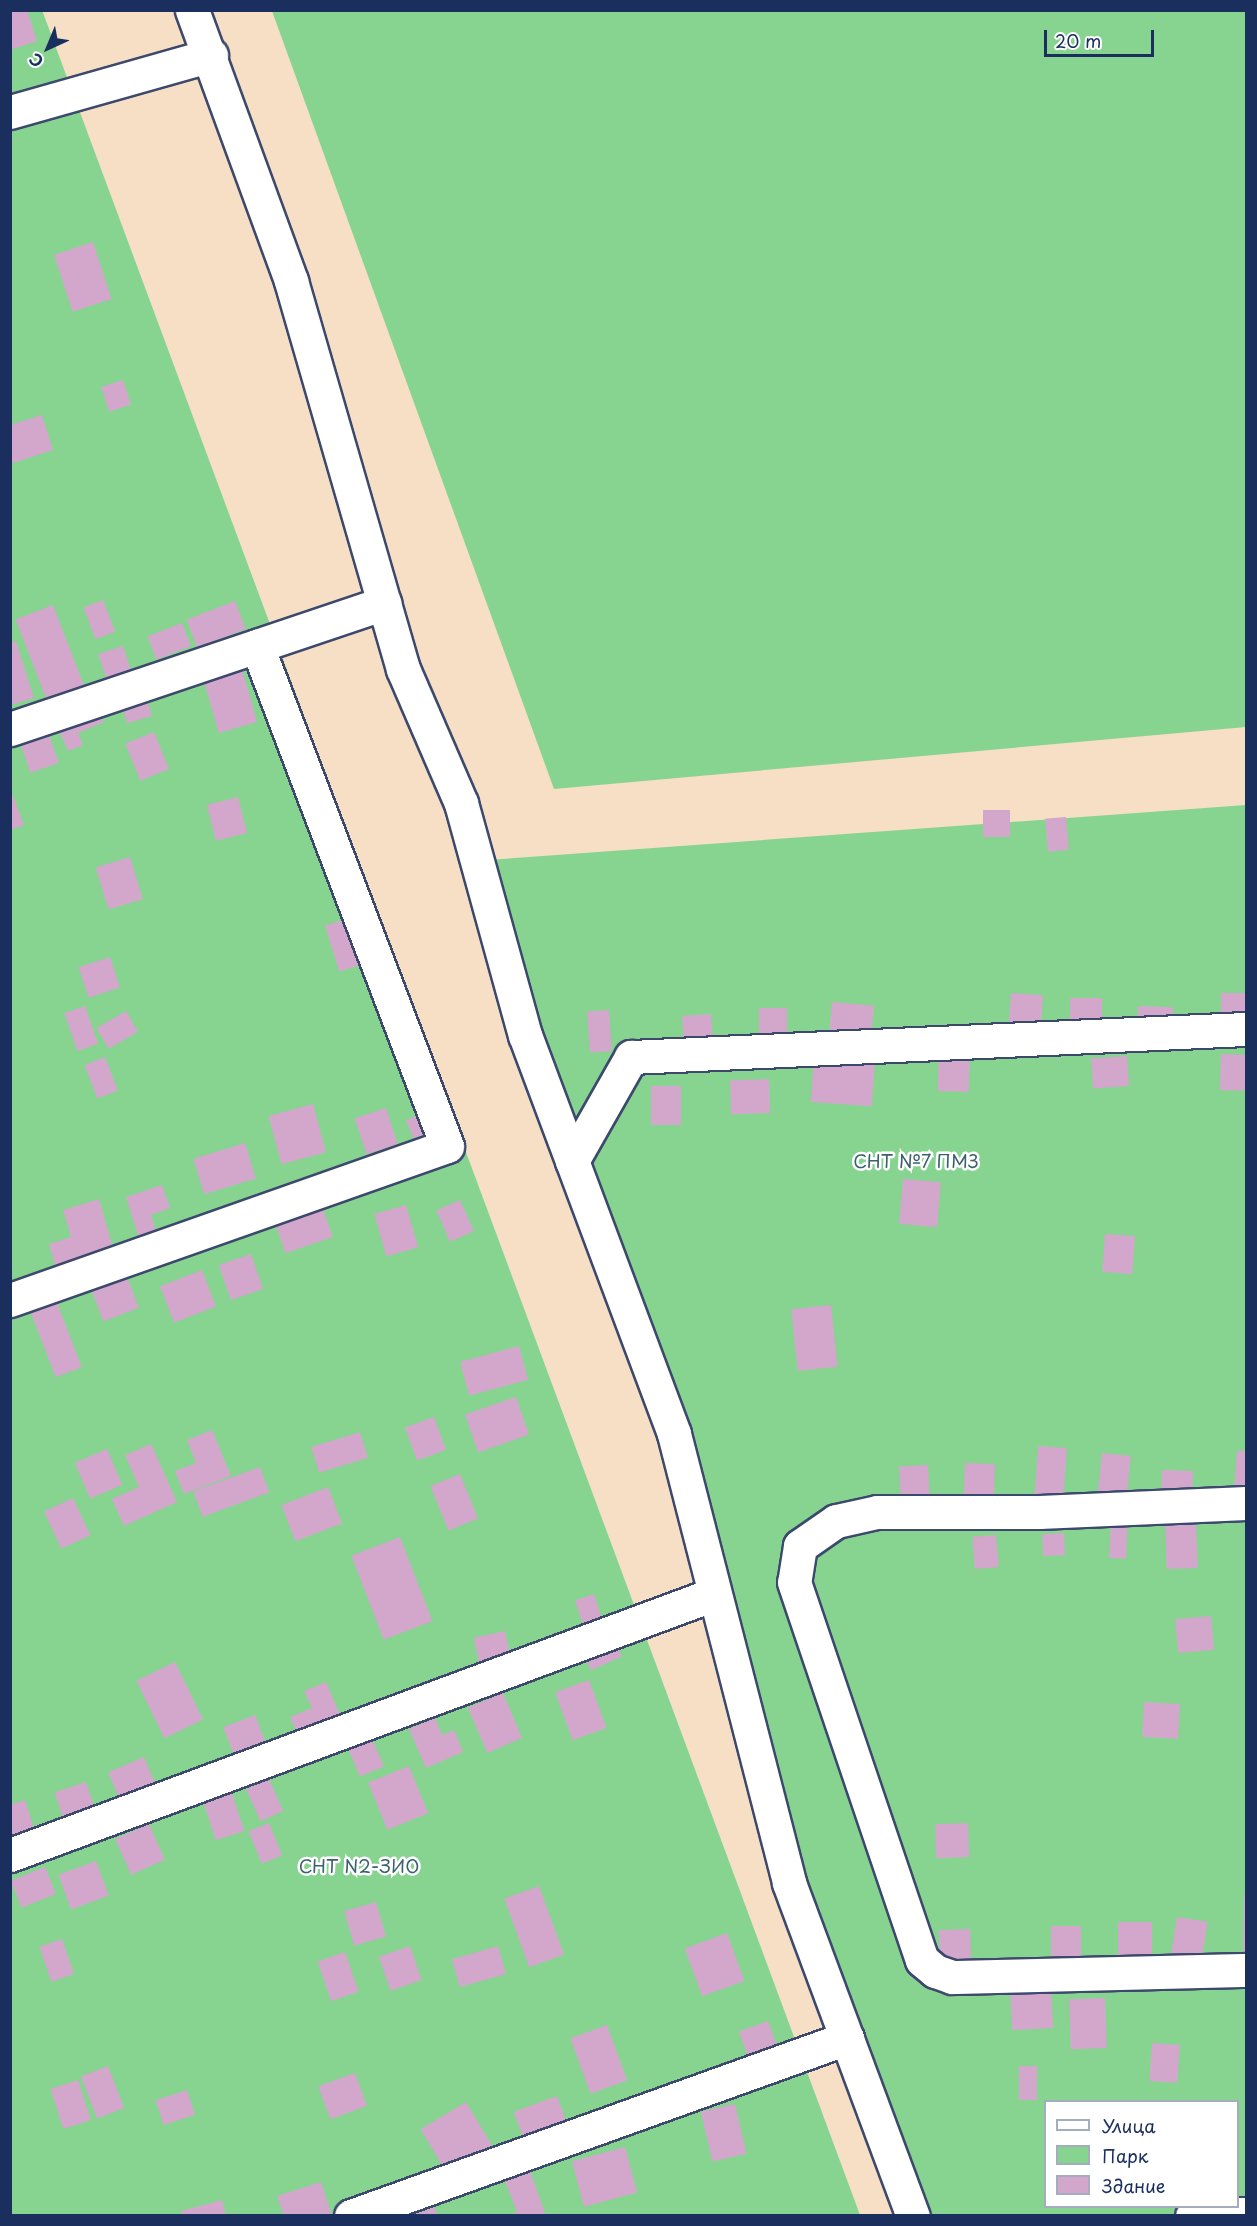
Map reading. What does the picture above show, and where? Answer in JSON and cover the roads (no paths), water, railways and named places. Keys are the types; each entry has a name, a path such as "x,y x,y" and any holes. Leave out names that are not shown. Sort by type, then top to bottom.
{"street":[{"path":"192,10 211,55 291,281 402,669 461,803 525,1035 674,1434 789,1883 913,2216"},
{"path":"10,112 211,55"},
{"path":"10,729 384,603"},
{"path":"10,1300 447,1146 257,646"},
{"path":"572,1161 631,1057 1246,1029"},
{"path":"1246,1503 1039,1512 877,1512 836,1521 800,1546 794,1582 922,1960 935,1971 952,1977 1246,1970"},
{"path":"10,1855 714,1594"},
{"path":"351,2216 847,2038"},
{"path":"1192,2216 1246,2214"}],"park label":[{"name":"СНТ №7 ПМЗ","path":"916,1161"},
{"name":"СНТ N2-ЗИО","path":"359,1866"}]}
